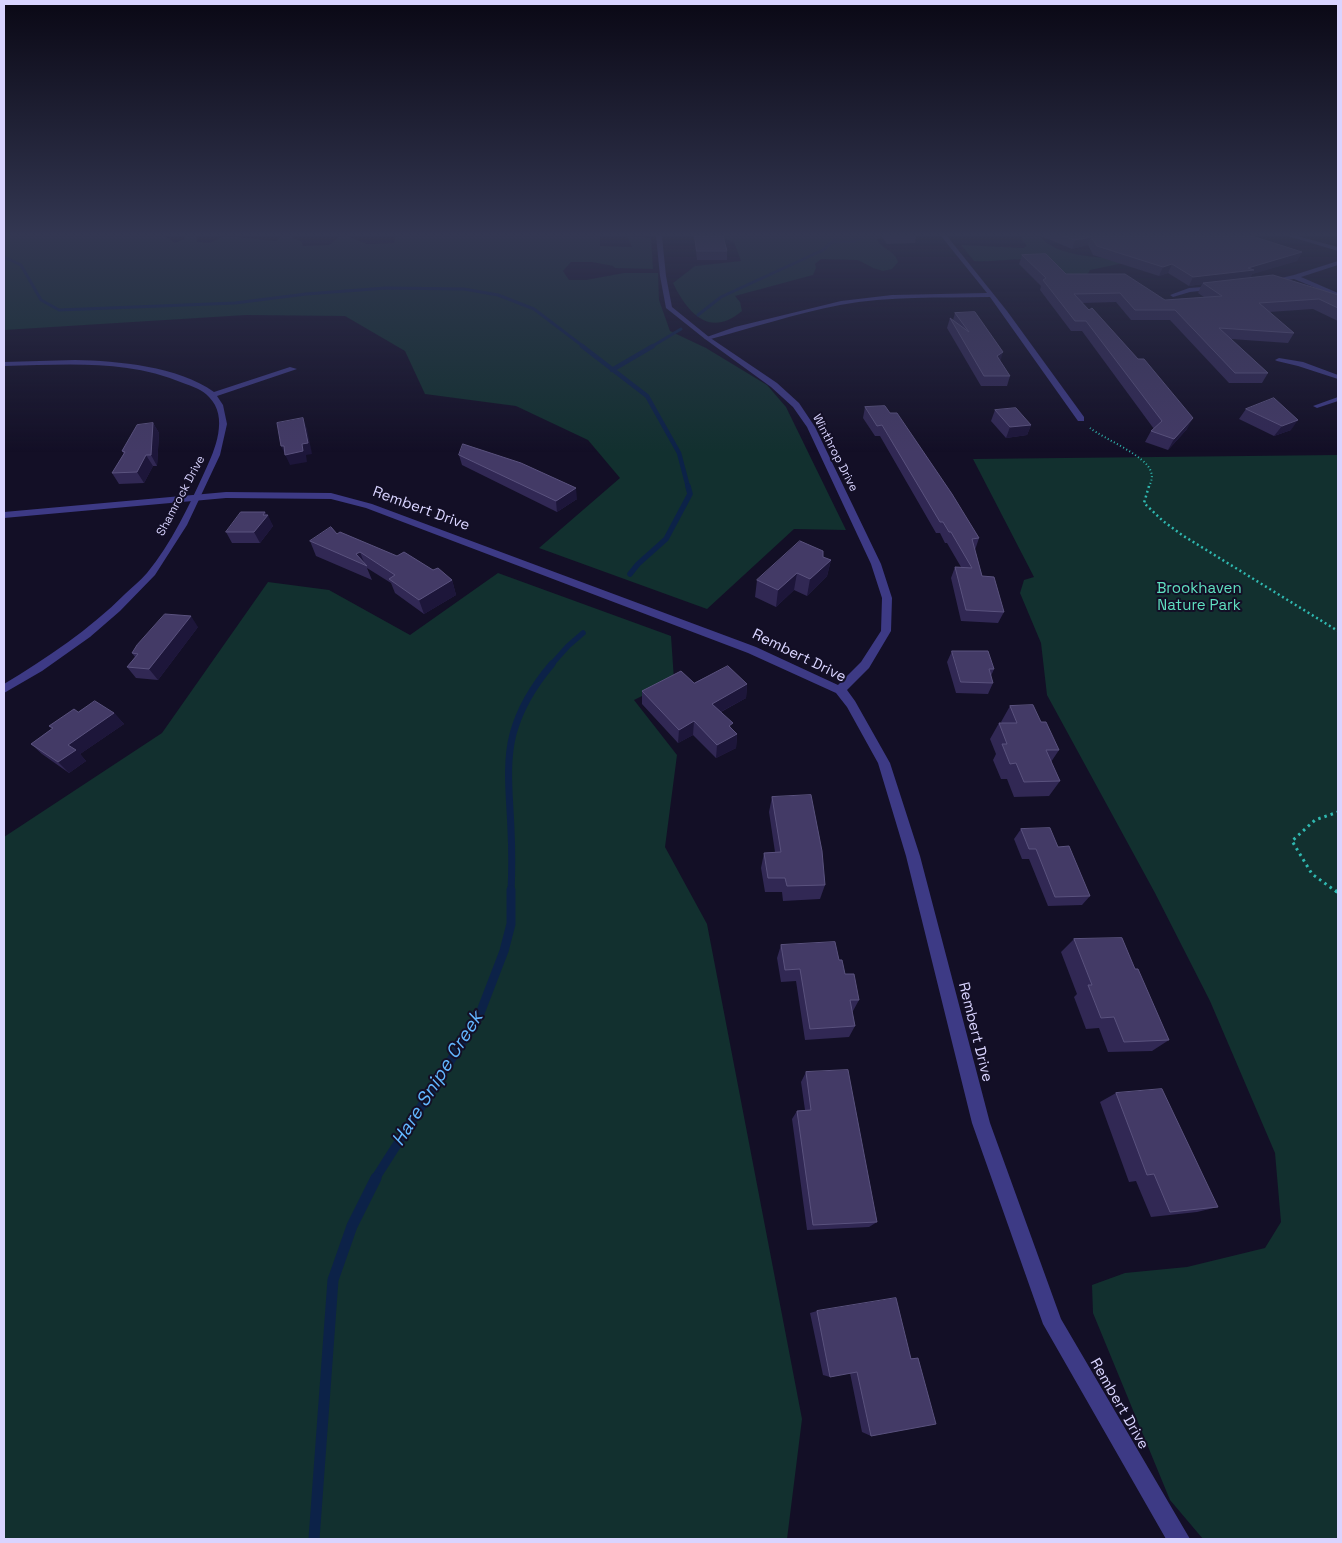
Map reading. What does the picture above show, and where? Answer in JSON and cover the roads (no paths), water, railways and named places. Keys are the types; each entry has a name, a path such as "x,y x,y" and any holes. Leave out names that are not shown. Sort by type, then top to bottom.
{"street":[{"name":"Winthrop Drive","path":"669,308 707,338 774,385 796,405 811,427 876,564 887,598 886,631 865,665 840,690"},
{"path":"707,338 737,328 816,308"},
{"path":"1001,308 1081,419"},
{"path":"1278,360 1300,364 1338,377"},
{"path":"4,364 100,362 133,365 177,377 213,395 293,369"},
{"name":"Shamrock Drive","path":"4,689 78,642 114,612 151,574 197,498 216,457 224,423 219,406 213,395"},
{"path":"1317,406 1338,399"},
{"name":"Rembert Drive","path":"4,515 197,498 272,494 330,496 369,506 752,650 840,690 852,704 884,763 913,856 981,1123 1053,1324 1179,1539"}],"waterway":[{"name":"Hare Snipe Creek","path":"55,308 59,310 109,308"},
{"name":"Hare Snipe Creek","path":"531,308 584,347"},
{"path":"698,315 707,308"},
{"path":"651,347 681,329"},
{"name":"Hare Snipe Creek","path":"582,346 613,370"},
{"path":"613,370 653,346"},
{"name":"Hare Snipe Creek","path":"613,370 647,396 679,453 688,487"},
{"name":"Hare Snipe Creek","path":"630,574 638,564 666,539 690,494 688,486"},
{"name":"Hare Snipe Creek","path":"551,665 583,633"},
{"name":"Hare Snipe Creek","path":"511,892 512,845 509,758 513,734 524,706 534,688 552,664"},
{"name":"Hare Snipe Creek","path":"375,1179 479,1016 504,951 511,924 511,892"},
{"name":"Hare Snipe Creek","path":"314,1539 333,1280 352,1226 376,1178"}],"park label":[{"name":"Brookhaven Nature Park","path":"1199,598"}]}
